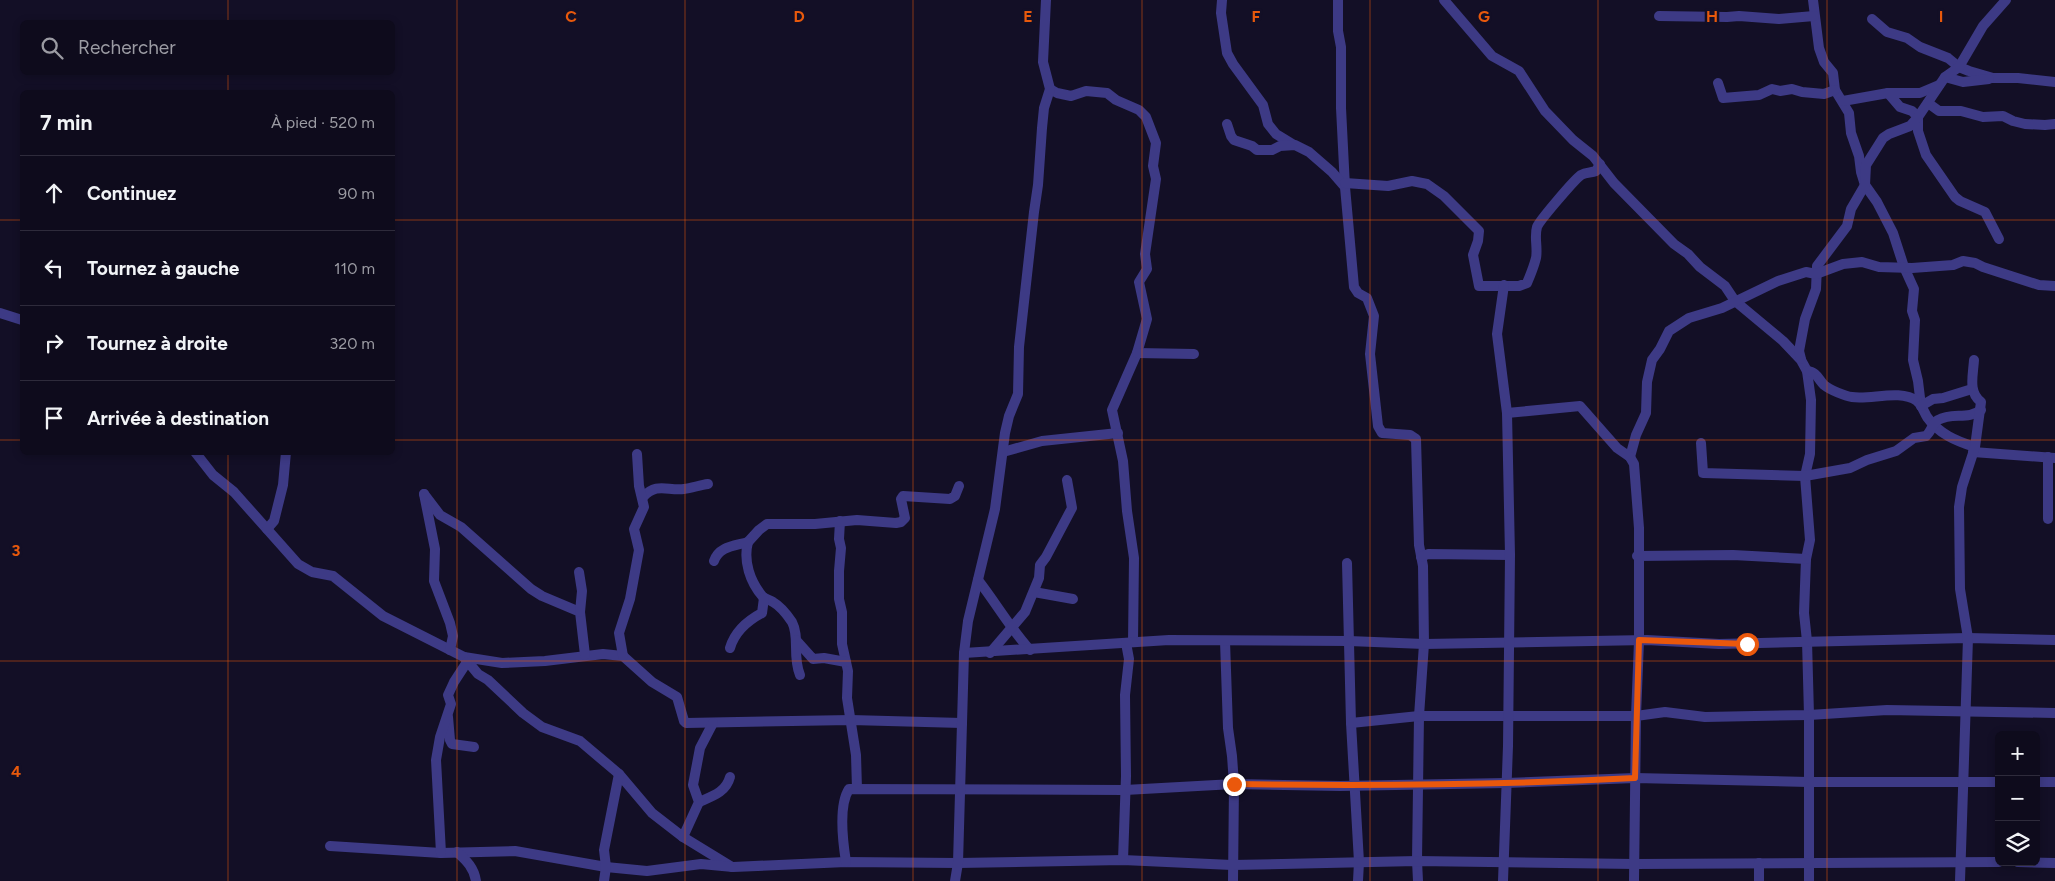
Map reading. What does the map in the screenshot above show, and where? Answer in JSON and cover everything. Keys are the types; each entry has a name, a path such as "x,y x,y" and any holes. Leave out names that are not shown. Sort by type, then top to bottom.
{"street":[{"path":"955,881 958,863 964,654 968,621 995,509 1009,416 1018,394 1020,337 1032,220 1038,185 1044,114 1050,88 1042,62 1046,0"},
{"path":"1222,0 1228,53 1232,64 1262,105 1268,124 1276,134 1309,152 1345,185 1388,186 1412,181 1427,184 1444,196 1478,231 1478,241 1473,255 1479,286 1519,286 1526,283 1536,257 1537,227 1544,214 1579,176 1596,171 1600,164"},
{"path":"1338,0 1338,31 1342,47 1341,108 1345,185 1354,287 1366,298 1374,316 1370,354 1378,426 1382,433 1410,435 1416,439 1421,557 1423,566 1424,644 1419,716 1418,881"},
{"path":"1444,0 1492,56 1519,71 1545,111 1600,164 1614,183 1674,244 1688,254 1700,267 1726,286 1735,301 1769,327 1801,360 1807,371 1812,400 1811,440 1805,476 1810,540 1806,559 1804,613 1807,641 1809,715 1808,881"},
{"path":"1813,0 1819,48 1824,62 1833,73 1835,90 1849,112 1851,132 1865,185 1893,233 1914,289 1912,311 1915,320 1913,360 1921,406"},
{"path":"1843,102 1888,93 1920,92 1942,81 1959,67 1983,26 2006,0"},
{"path":"1659,16 1739,16 1779,19 1814,16"},
{"path":"1872,19 1886,32 1907,38 1920,47 1948,58 1959,67 1993,78"},
{"path":"1942,81 1963,82 1993,78 2018,78 2055,82"},
{"path":"1801,360 1799,351 1801,336 1816,289 1813,271 1829,252 1839,235 1848,226 1851,209 1865,185 1866,165 1883,138 1910,126 1928,104 1942,81"},
{"path":"1718,83 1723,98 1758,95 1772,89 1780,91 1792,89 1824,94 1835,90"},
{"path":"1050,88 1057,93 1071,96 1086,91 1108,93 1116,100 1139,110 1146,117 1156,143 1153,166 1156,179 1145,254 1147,269 1141,277 1139,287 1147,319 1137,353 1112,408 1123,461 1127,511 1134,558 1129,659 1125,695 1124,860"},
{"path":"1888,93 1900,107 1912,111 1918,117 1918,131 1930,161 1955,197 1984,212 1998,239"},
{"path":"1928,104 1939,110 1961,111 1982,117 2003,116 2013,122 2025,124 2055,124"},
{"path":"1227,124 1234,140 1252,146 1257,150 1272,150 1286,145 1295,145"},
{"path":"1630,457 1636,435 1646,414 1647,382 1652,360 1660,350 1668,331 1689,318 1716,310 1778,280 1843,264 1862,262 1879,267 1904,266 1912,268 1953,265 1970,261 2039,286 2055,286"},
{"path":"1503,881 1502,862 1510,642 1510,555 1507,413 1497,334 1504,285"},
{"path":"0,312 20,319"},
{"path":"1137,353 1194,354"},
{"path":"1960,881 1968,638 1960,589 1958,506 1974,449 1981,402 1976,399 1972,389 1974,360"},
{"path":"1807,371 1818,376 1826,386 1851,397 1897,396 1910,398 1921,406 1934,425 1956,442 1974,449 2052,458 2048,519"},
{"path":"1921,406 1933,399 1943,398 1972,389"},
{"path":"1507,413 1580,406 1617,448 1630,457 1635,469 1639,528 1637,556 1639,640 1634,881"},
{"path":"1700,443 1703,473 1805,476 1850,468 1867,460 1896,451 1913,439 1928,435 1939,420 1948,417 1979,414"},
{"path":"1003,452 1042,441 1118,433"},
{"path":"623,656 619,633 630,599 640,550 634,529 644,507 639,486 637,454"},
{"path":"197,455 213,475 234,492 291,557 304,568 312,572 333,576 383,616 466,659 478,674 488,680 542,727 580,740 619,774 652,813 683,837 733,867"},
{"path":"267,529 274,521 283,485 286,455"},
{"path":"990,653 1025,612 1039,578 1040,564 1046,557 1072,508 1067,480"},
{"path":"643,497 652,489 683,489 708,484"},
{"path":"714,561 719,551 748,542 759,530 768,524 815,524 840,521 902,522 905,518 900,499 903,496 950,498 955,496 959,486"},
{"path":"450,650 453,636 434,581 435,549 424,494 440,516 461,527 531,589 542,596 580,612"},
{"path":"840,521 839,599 842,612 842,644 848,671 847,698 856,762 857,789"},
{"path":"748,542 746,560 748,570 764,598 775,603 791,621 796,640 796,665 800,675"},
{"path":"1421,557 1428,554 1510,555"},
{"path":"1637,556 1733,554 1806,559"},
{"path":"1347,563 1351,723 1359,862 1358,881"},
{"path":"579,572 582,591 580,612 585,656"},
{"path":"978,580 1030,650"},
{"path":"1034,592 1073,599"},
{"path":"730,648 739,630 749,620 762,613 764,598"},
{"path":"964,654 1168,640 1349,641 1424,644 1658,640 1719,644 1968,638 2055,640"},
{"path":"796,640 813,659 824,658 846,662"},
{"path":"1225,641 1228,728 1234,784 1233,881"},
{"path":"466,659 502,663 545,661 603,654 623,656 652,682 677,697 685,722 851,720 962,723"},
{"path":"441,853 436,760 440,736 451,704 448,698 450,689 466,659"},
{"path":"1351,723 1419,716 1636,716 1665,712 1704,717 1809,715 1887,710 2055,713"},
{"path":"448,716 452,744 474,746"},
{"path":"699,802 693,786 700,748 713,723"},
{"path":"604,881 606,867 604,850 619,774"},
{"path":"683,837 699,802 723,791 728,786 730,776"},
{"path":"846,862 843,843 845,796 849,789 1125,790 1234,784 1356,786 1635,778 1808,782 1995,782"},
{"path":"2040,782 2055,782"},
{"path":"843,843 853,855 875,862"},
{"path":"330,846 441,853 457,852 469,856 515,851 606,867 647,871 701,864 733,867 846,862 958,863 1124,860 1232,865 1417,861 1635,864 1995,862"},
{"path":"469,856 476,881"},
{"path":"1759,863 1759,881"},
{"path":"2040,863 2055,863"}],"route":[{"path":"1234,784 1340,786 1506,783 1635,778 1639,640 1747,644"}]}
